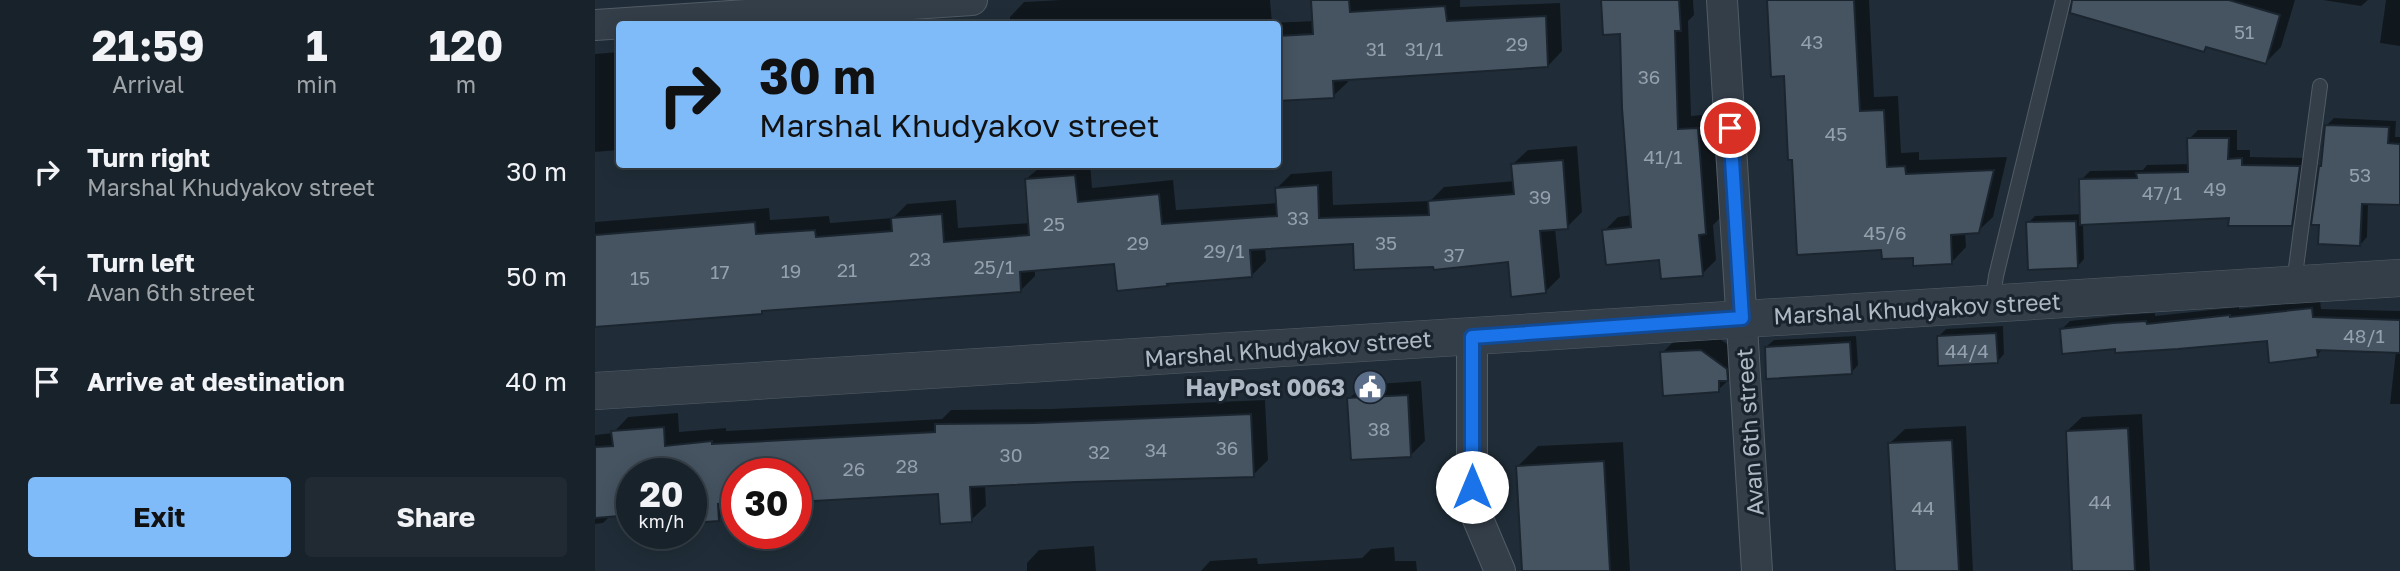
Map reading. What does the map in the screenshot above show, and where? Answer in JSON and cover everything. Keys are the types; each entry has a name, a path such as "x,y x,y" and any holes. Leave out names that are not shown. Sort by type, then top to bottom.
{"street":[{"path":"655,21 972,0"},
{"name":"Avan 6th street","path":"1722,0 1757,571"},
{"path":"595,25 616,24"},
{"name":"Marshal Khudyakov street","path":"595,391 2400,278"},
{"path":"1472,337 1472,487 1478,519 1500,571"}],"lane":[{"path":"1992,304 1996,276 2063,0"},
{"path":"2294,285 2320,86"}],"building":[{"path":"1311,0 1349,0 1350,12 1445,6 1447,21 1546,16 1548,67 1333,81 1334,98 1281,101 1281,36 1313,34"},
{"path":"1601,0 1679,0 1681,31 1675,31 1678,129 1698,128 1706,234 1699,235 1703,276 1661,279 1659,260 1606,265 1602,230 1631,227 1622,108 1620,34 1603,35"},
{"path":"1767,0 1854,0 1860,111 1884,110 1887,167 1905,166 1906,174 1994,170 1979,233 1951,235 1952,264 1913,266 1913,258 1882,259 1881,250 1797,255 1784,76 1771,77"},
{"path":"2072,0 2229,0 2280,15 2266,64 2206,47 2204,52 2070,13"},
{"path":"2325,125 2389,127 2388,143 2400,144 2400,205 2362,204 2360,246 2318,244 2319,225 2311,225"},
{"path":"2187,138 2229,138 2228,159 2242,158 2242,165 2300,166 2292,226 2228,226 2229,218 2080,225 2079,179 2137,178 2136,173 2188,172"},
{"path":"1563,160 1568,229 1540,231 1546,293 1511,297 1508,262 1434,270 1433,267 1354,270 1353,244 1250,250 1252,277 1117,291 1114,264 1020,272 1021,292 762,311 762,314 595,327 595,235 755,222 756,234 815,230 816,237 892,231 891,218 942,214 944,242 1029,235 1025,179 1075,175 1078,202 1159,194 1162,224 1277,216 1275,188 1318,185 1319,218 1429,215 1428,201 1514,194 1511,164"},
{"path":"2076,221 2078,268 2028,270 2026,222"},
{"path":"2312,308 2313,317 2400,320 2400,353 2317,350 2318,357 2269,363 2267,341 2115,353 2115,349 2062,354 2060,329 2146,321 2147,324"},
{"path":"1996,333 1998,363 1938,366 1937,336"},
{"path":"1850,342 1852,374 1766,379 1765,347"},
{"path":"1701,350 1727,369 1728,381 1719,381 1719,392 1663,396 1660,352"},
{"path":"1408,395 1411,457 1351,460 1347,398"},
{"path":"1251,414 1254,477 970,487 972,522 940,524 938,494 812,501 812,458 721,458 719,521 707,522 707,458 616,458 616,516 595,518 595,447 613,446 611,431 664,427 665,446 712,441 712,444 935,432 935,424 1034,423"},
{"path":"2128,428 2135,571 2072,571 2066,431"},
{"path":"1952,440 1959,571 1895,571 1888,443"},
{"path":"1604,461 1610,571 1522,571 1516,466"}],"place":[{"name":"HayPost 0063","path":"1370,387"}],"route":[{"path":"1472,487 1472,337 1742,318 1730,128"}]}
